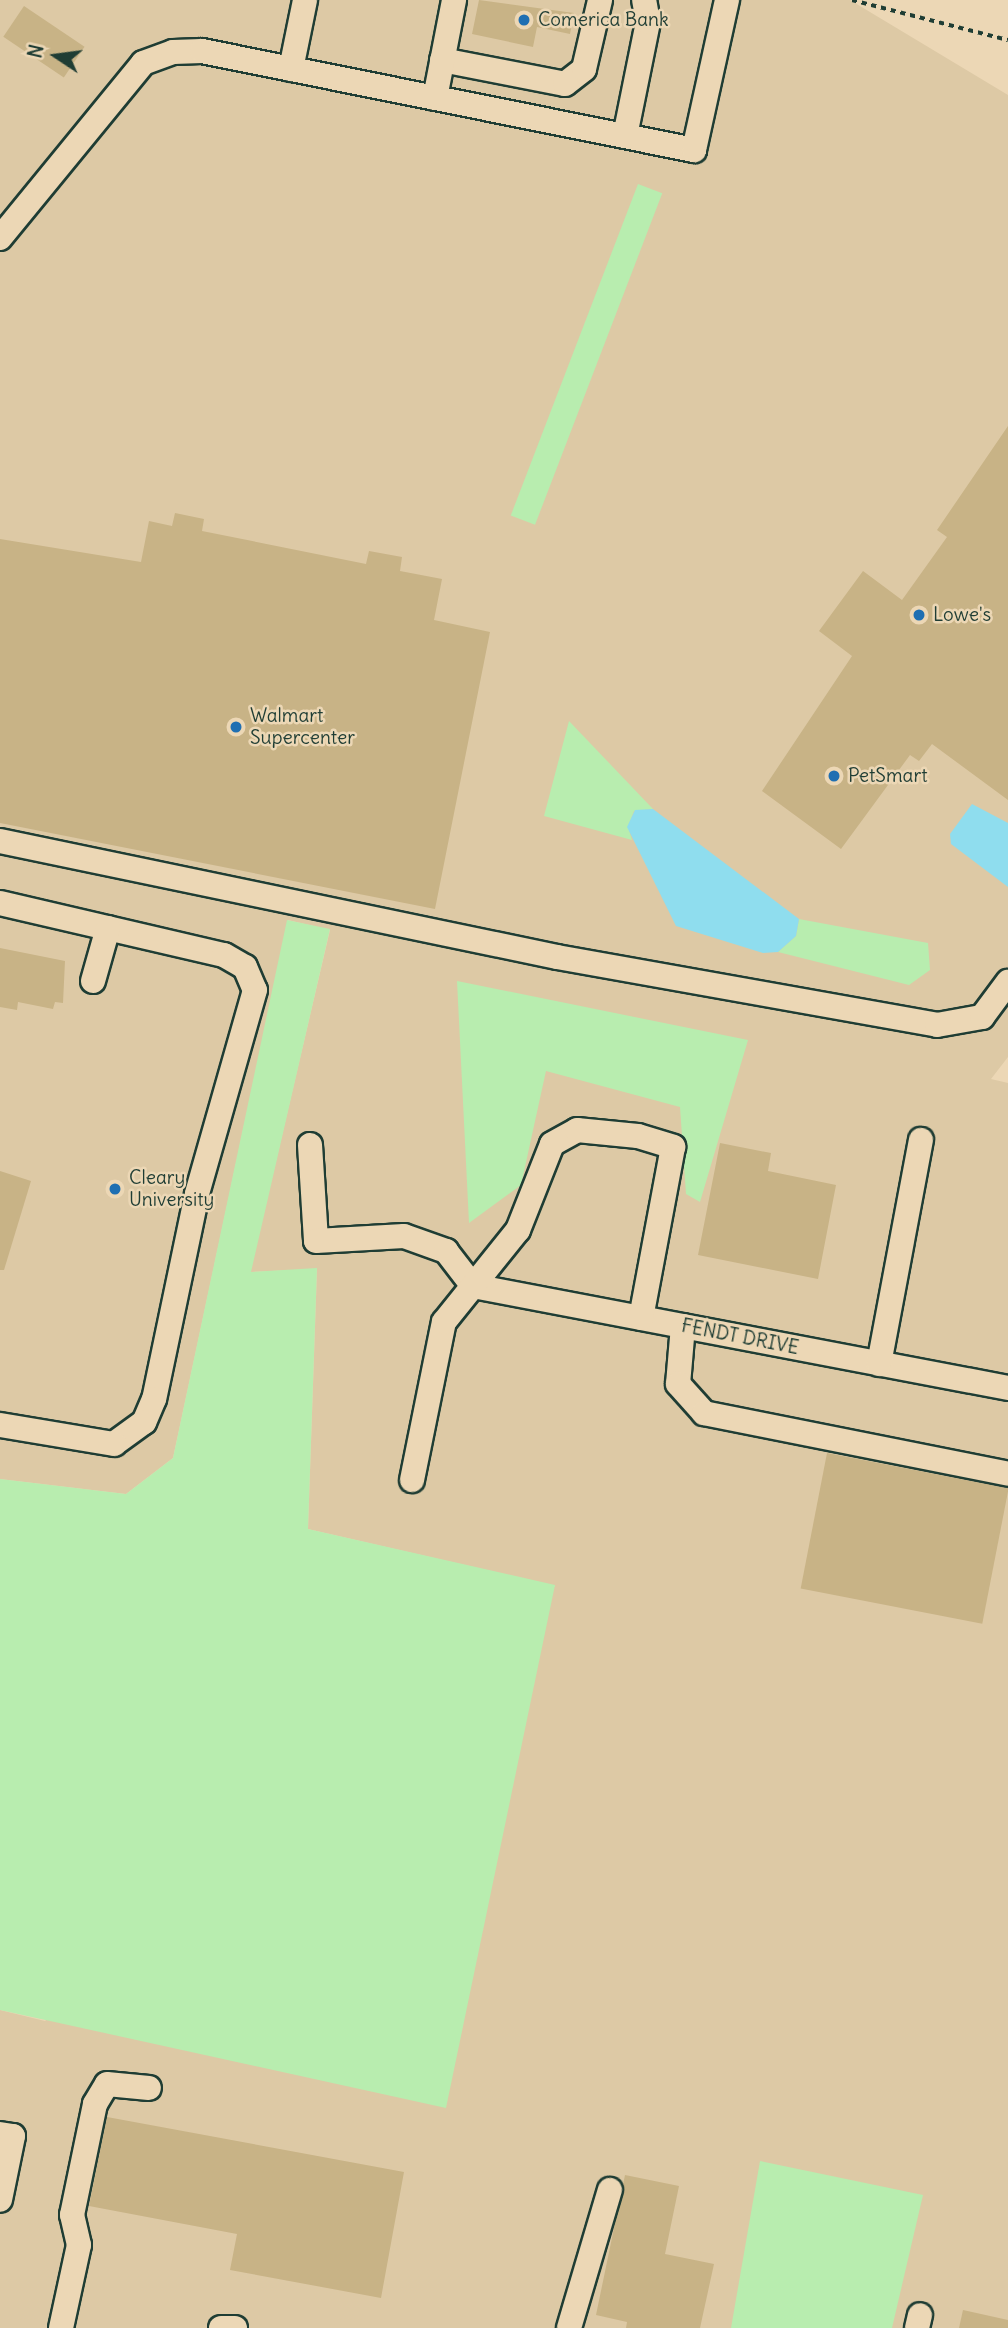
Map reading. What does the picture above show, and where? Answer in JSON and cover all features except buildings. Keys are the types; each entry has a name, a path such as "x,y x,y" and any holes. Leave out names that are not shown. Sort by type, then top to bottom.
{"street":[{"path":"291,69 305,0"},
{"path":"435,99 454,0"},
{"path":"442,60 565,84 584,69 600,0"},
{"path":"625,136 648,22 644,0"},
{"path":"1,235 143,63 202,51 695,150 727,0"},
{"path":"0,841 557,957 937,1025 982,1017 1008,982"},
{"path":"0,903 223,955 245,967 255,990 197,1194 144,1422 114,1444 0,1425"},
{"path":"93,981 108,928"},
{"path":"412,1480 433,1350 444,1322 518,1230 552,1144 577,1130 638,1136 673,1147 641,1318"},
{"path":"879,1364 921,1140"},
{"path":"310,1145 316,1241 404,1236 446,1251 473,1286"},
{"name":"FENDT DRIVE","path":"473,1286 1008,1388"},
{"path":"683,1326 678,1384 704,1413 1008,1474"},
{"path":"61,2328 79,2245 72,2216 95,2104 107,2084 149,2088"},
{"path":"0,2134 13,2136 0,2200"},
{"path":"569,2328 610,2190"},
{"path":"220,2328 235,2328"}],"path":[{"path":"852,0 1008,40"}],"shaded area":[{"path":"0,0 850,0 1008,95 1008,1057 991,1079 1008,1083 1008,2328 0,2328 0,2010 45,2021 555,1586 308,1529 317,1269 250,1272 330,930 288,920 173,1458 126,1494 0,1479"}],"green space":[{"path":"638,184 662,193 535,525 511,515"},
{"path":"569,721 653,809 634,811 628,827 632,840 544,816"},
{"path":"799,919 928,943 930,970 909,985 778,952 796,936"},
{"path":"287,920 330,929 251,1272 317,1268 308,1529 555,1585 446,2108 0,2010 0,1479 126,1494 173,1458"},
{"path":"457,981 748,1040 700,1202 686,1194 680,1107 546,1071 521,1185 469,1223"},
{"path":"760,2161 923,2195 892,2328 731,2328"}],"water":[{"path":"972,804 1008,823 1008,887 951,844 950,834"},
{"path":"653,809 799,919 796,936 778,952 763,953 676,926 627,827 635,810"}],"place":[{"name":"Comerica Bank","path":"524,20"},
{"name":"Lowe's","path":"919,615"},
{"name":"Walmart Supercenter","path":"236,727"},
{"name":"PetSmart","path":"834,776"},
{"name":"Cleary University","path":"115,1189"}]}
